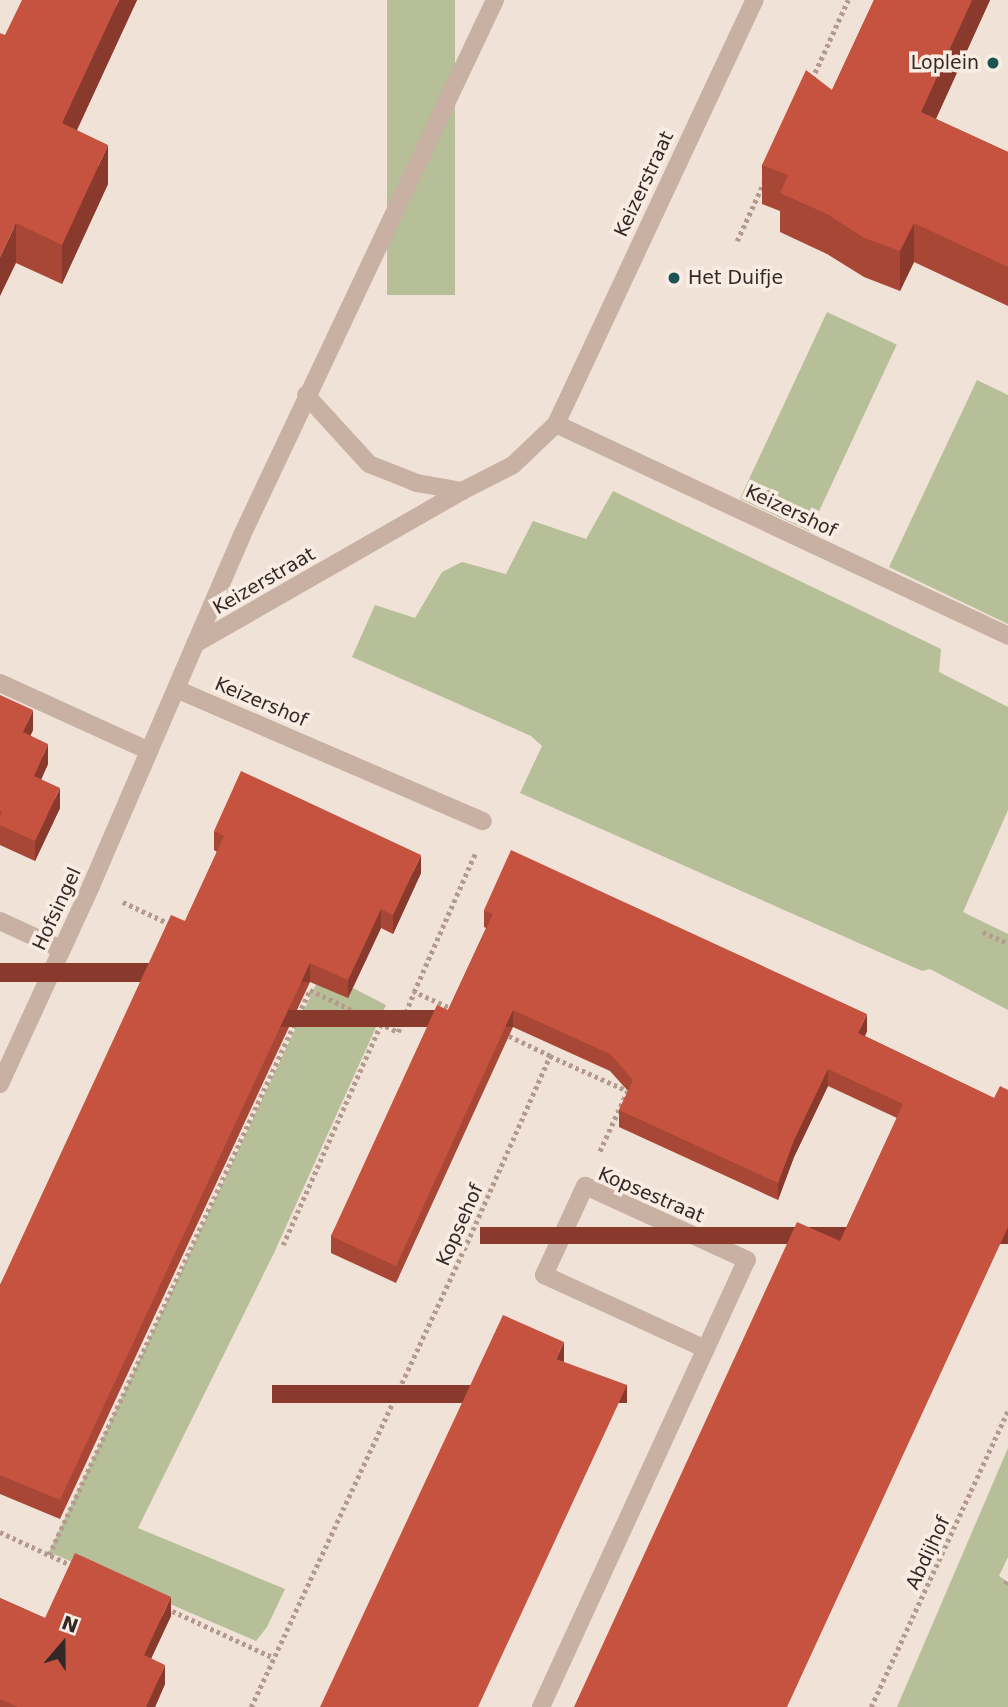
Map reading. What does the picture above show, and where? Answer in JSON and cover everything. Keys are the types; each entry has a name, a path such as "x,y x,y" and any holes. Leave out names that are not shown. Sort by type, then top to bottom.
{"street":[{"name":"Keizerstraat","path":"195,644 206,614 306,395 495,0"},
{"name":"Keizerstraat","path":"195,644 513,465 556,424 755,0"},
{"path":"306,395 369,464 416,483 463,491"},
{"name":"Keizershof","path":"556,424 1008,636"},
{"name":"Hofsingel","path":"0,1084 91,886 195,644"},
{"path":"0,683 149,751"},
{"name":"Keizershof","path":"176,689 483,821"},
{"path":"0,920 61,949"},
{"name":"Kopsestraat","path":"541,1707 706,1349 747,1260 585,1186 544,1275 706,1349"}],"path":[{"path":"807,89 848,0"},
{"path":"737,241 766,178"},
{"path":"298,984 398,1032 478,848"},
{"path":"91,886 176,927"},
{"path":"983,932 1008,943"},
{"path":"49,1555 310,990"},
{"path":"414,992 464,1015"},
{"path":"284,1245 381,1024"},
{"path":"501,1033 628,1091 585,1186"},
{"name":"Kopsehof","path":"251,1707 551,1056"},
{"name":"Abdijhof","path":"871,1707 1008,1410"},
{"path":"0,1531 87,1572"},
{"path":"1005,1584 1008,1578"},
{"path":"162,1606 274,1658"}],"green space":[{"path":"387,0 455,0 455,295 387,295"},
{"path":"827,312 897,345 810,531 740,499"},
{"path":"977,380 1008,395 1008,624 889,567"},
{"path":"613,491 941,649 939,672 1008,707 1008,810 963,912 1008,934 1008,1010 930,969 922,971 520,793 542,746 531,736 352,657 375,605 415,618 442,572 462,562 506,574 533,521 586,539"},
{"path":"322,972 386,1005 274,1253 138,1528 285,1589 267,1627 256,1641 49,1552"},
{"path":"1008,1448 1008,1557 999,1576 1008,1582 1008,1707 897,1707"}],"building":[{"path":"22,0 119,0 62,123 108,145 62,245 16,223 0,257 0,33 5,35"},
{"path":"874,0 972,0 921,112 1008,152 1008,267 914,223 900,251 864,238 827,214 780,193 788,175 762,165 806,70 832,90"},
{"path":"0,695 33,710 23,732 48,744 34,776 60,788 35,841 0,825"},
{"path":"241,771 421,855 393,915 381,909 348,980 310,963 60,1500 0,1475 0,1285 171,915 185,921 224,836 214,831"},
{"path":"511,850 867,1014 858,1033 994,1098 1000,1086 1008,1090 1008,1227 787,1707 574,1707 797,1222 840,1241 903,1104 828,1069 794,1140 778,1183 619,1110 633,1080 610,1054 513,1010 396,1266 331,1236 437,1005 448,1010 493,914 484,910"},
{"path":"503,1315 564,1342 556,1359 627,1385 478,1707 320,1707"},
{"path":"75,1553 171,1597 144,1655 165,1665 146,1707 18,1707 0,1699 0,1598 45,1618"}],"place":[{"name":"Loplein","path":"993,63"},
{"name":"Het Duifje","path":"674,278"}]}
